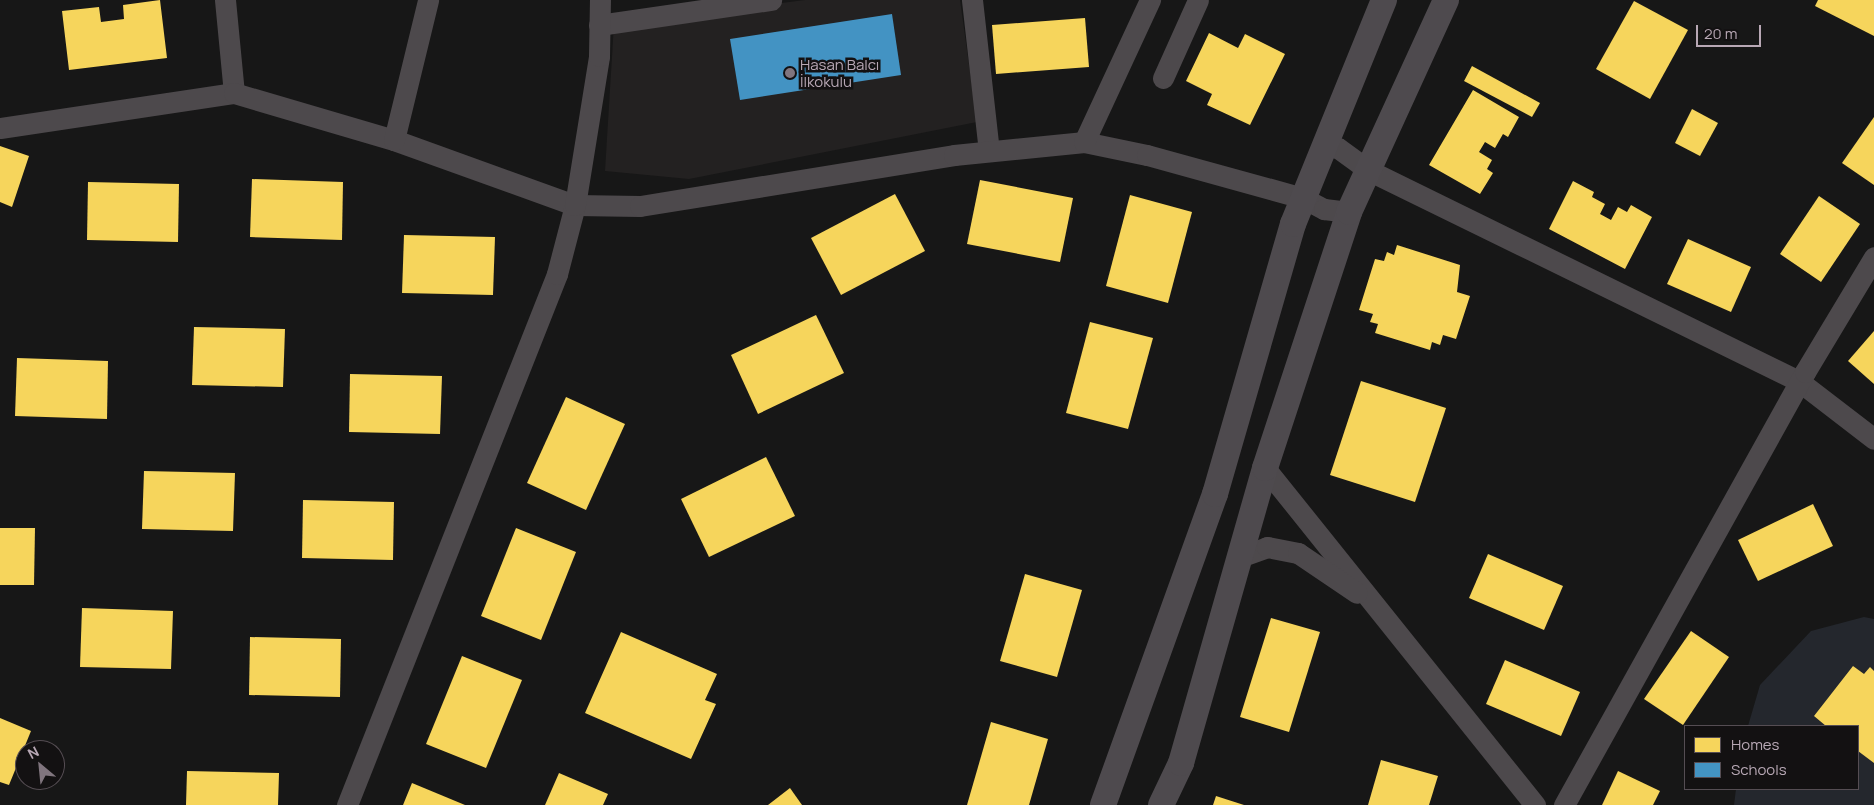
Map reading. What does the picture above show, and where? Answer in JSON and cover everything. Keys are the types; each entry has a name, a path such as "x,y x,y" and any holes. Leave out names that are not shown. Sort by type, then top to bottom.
{"main road":[{"path":"1103,805 1215,494 1303,198 1384,0"},
{"path":"1161,805 1181,763 1265,468 1349,212 1446,0"}],"street":[{"path":"225,0 234,93"},
{"path":"394,140 428,0"},
{"path":"347,805 557,274 575,205 599,56 600,0"},
{"path":"599,25 771,0"},
{"path":"972,0 989,151"},
{"path":"1084,142 1150,0"},
{"path":"1163,78 1198,0"},
{"path":"0,128 234,93 394,140 575,205 640,206 989,151 1084,142 1303,198 1324,209 1349,212"},
{"path":"1324,146 1338,148 1368,170 1800,382 1874,440"},
{"path":"1564,805 1800,382 1874,257"},
{"path":"1265,468 1393,622 1535,805"},
{"path":"1240,557 1267,547 1298,553 1341,579 1393,622"}],"shaded area":[{"name":"Hasan Balcı İlkokulu","path":"805,0 960,0 977,122 689,179 605,171 614,24"},
{"path":"1864,617 1874,619 1874,805 1734,805 1736,790 1859,790 1859,725 1748,725 1760,685 1811,631"}],"building: Homes":[{"path":"160,0 167,58 69,70 62,11 99,7 101,22 124,19 123,5"},
{"path":"1818,0 1874,0 1874,36 1815,6"},
{"path":"1634,1 1688,30 1650,99 1596,69"},
{"path":"1085,18 1089,67 996,74 992,25"},
{"path":"1209,33 1238,48 1245,34 1285,54 1250,125 1207,105 1212,94 1186,81"},
{"path":"1472,66 1540,103 1532,117 1464,81"},
{"path":"1473,90 1519,117 1508,137 1503,134 1495,148 1485,142 1479,152 1492,160 1487,169 1493,173 1480,194 1429,165"},
{"path":"1692,109 1718,123 1700,156 1675,143"},
{"path":"1874,117 1874,185 1842,163"},
{"path":"0,146 29,156 12,207 0,202"},
{"path":"252,179 343,182 342,240 250,237"},
{"path":"980,180 1073,198 1060,262 967,244"},
{"path":"1573,181 1594,192 1592,197 1605,204 1600,214 1611,220 1618,207 1627,212 1631,205 1652,217 1625,269 1549,229"},
{"path":"88,182 179,184 178,242 87,240"},
{"path":"895,194 925,251 841,295 811,238"},
{"path":"1130,195 1192,212 1168,303 1106,286"},
{"path":"1819,196 1860,224 1821,282 1780,254"},
{"path":"404,235 495,237 493,295 402,293"},
{"path":"1688,239 1751,267 1731,312 1667,284"},
{"path":"1397,245 1460,265 1457,292 1470,296 1456,339 1443,335 1440,345 1432,342 1430,350 1375,333 1378,324 1370,322 1373,314 1359,310 1375,259 1384,261 1387,252 1394,255"},
{"path":"816,315 844,373 758,414 731,355"},
{"path":"1090,322 1153,338 1128,429 1066,413"},
{"path":"194,327 285,329 283,387 192,385"},
{"path":"1874,331 1874,384 1848,361"},
{"path":"17,358 108,361 107,419 15,416"},
{"path":"350,374 442,376 440,434 349,432"},
{"path":"1361,381 1446,408 1415,502 1330,475"},
{"path":"566,397 625,424 586,510 527,483"},
{"path":"766,457 795,516 709,557 681,499"},
{"path":"144,471 235,473 233,531 142,529"},
{"path":"303,500 394,502 393,560 302,558"},
{"path":"1813,504 1833,546 1758,581 1738,540"},
{"path":"0,528 35,528 34,585 0,585"},
{"path":"516,528 576,552 541,640 481,616"},
{"path":"1488,554 1563,586 1544,630 1469,598"},
{"path":"1025,574 1082,590 1057,677 1000,661"},
{"path":"82,608 173,611 171,669 80,667"},
{"path":"1271,618 1320,632 1289,732 1240,717"},
{"path":"1691,631 1729,657 1683,725 1644,699"},
{"path":"621,632 717,674 705,700 716,704 691,759 585,713"},
{"path":"250,637 341,639 340,697 249,695"},
{"path":"462,656 522,680 486,768 426,744"},
{"path":"1505,660 1580,692 1561,736 1486,704"},
{"path":"1853,666 1864,674 1870,667 1874,671 1874,763 1859,752 1859,725 1825,725 1814,716"},
{"path":"0,718 31,731 27,740 15,740 15,770 9,785 0,782"},
{"path":"991,722 1048,739 1029,805 967,805"},
{"path":"1381,760 1438,776 1429,805 1368,805"},
{"path":"187,771 279,773 278,805 186,805"},
{"path":"1618,771 1660,791 1653,805 1602,805"},
{"path":"559,773 608,794 603,805 545,805"},
{"path":"412,783 465,805 403,805"},
{"path":"790,788 802,805 768,805"},
{"path":"1216,796 1244,805 1213,805"}],"building: Schools":[{"path":"892,14 901,75 740,100 730,39"}],"place":[{"name":"Hasan Balcı İlkokulu","path":"790,73"}]}
